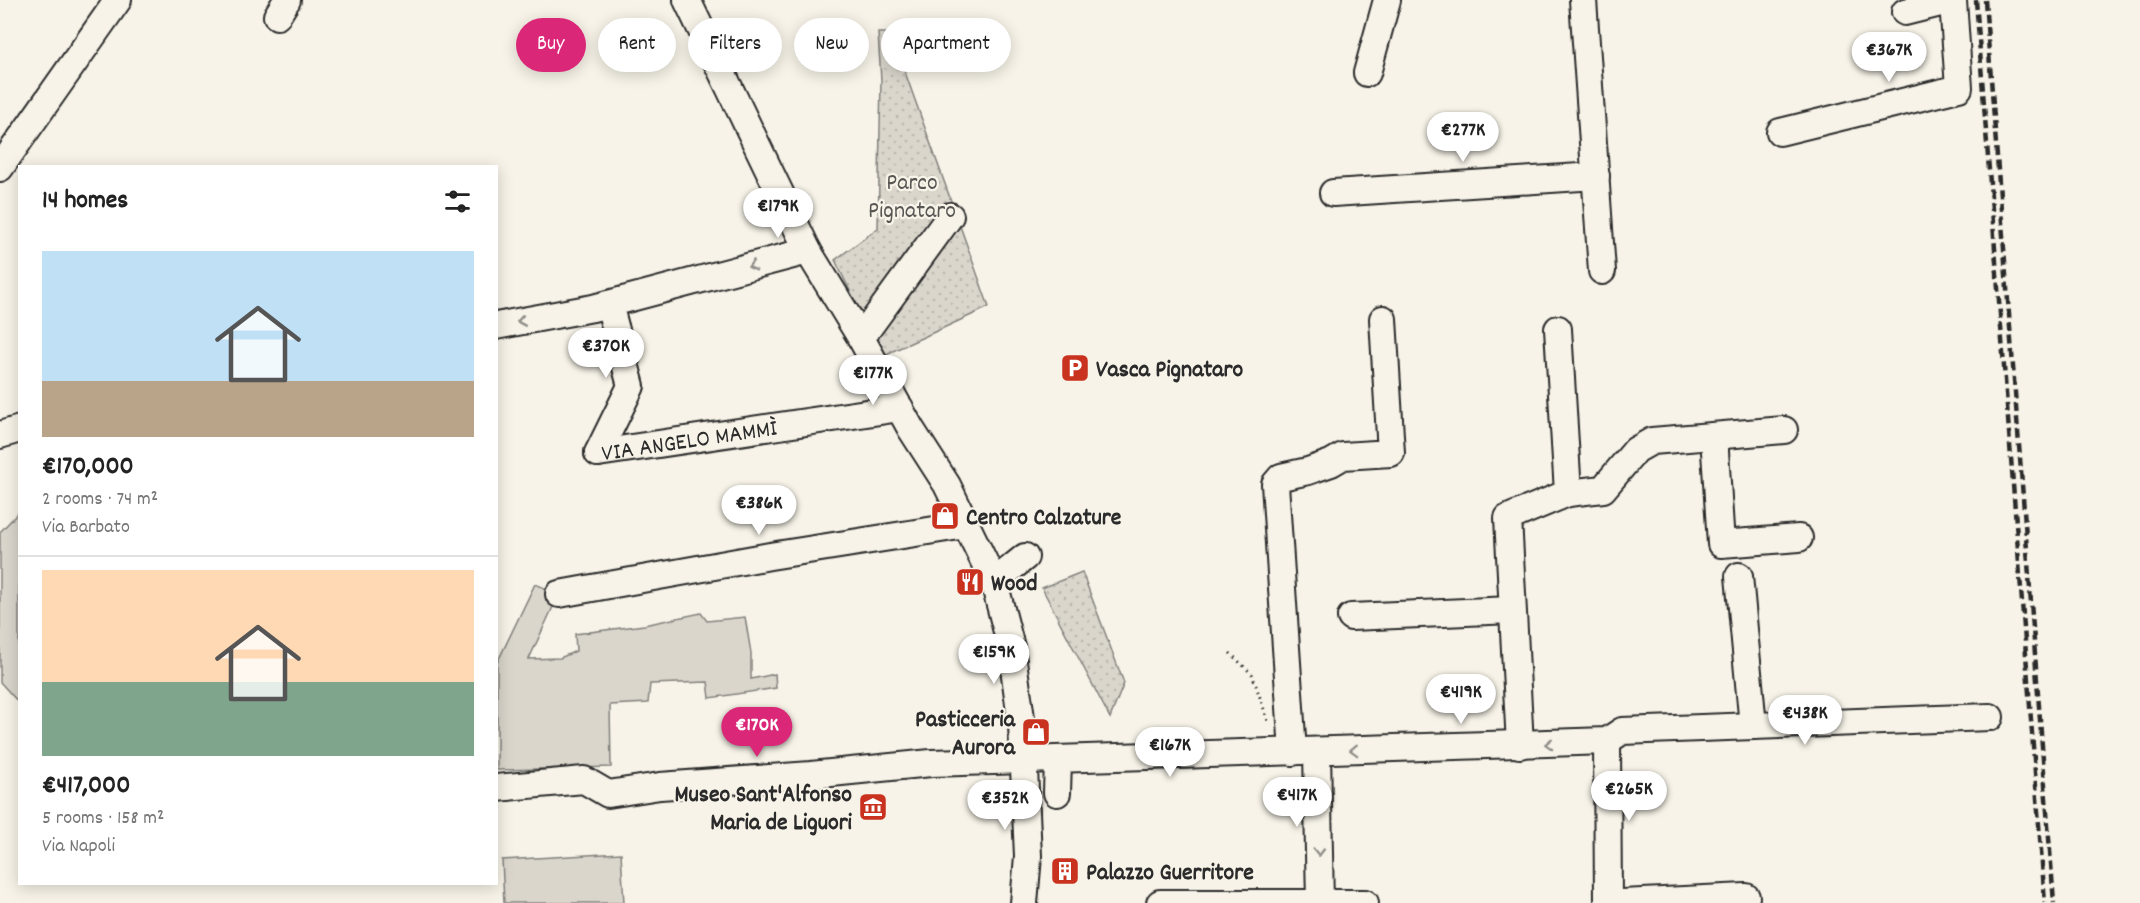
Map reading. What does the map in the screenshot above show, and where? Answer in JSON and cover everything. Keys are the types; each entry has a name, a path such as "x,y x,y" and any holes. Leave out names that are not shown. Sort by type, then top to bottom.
{"street":[{"path":"0,168 118,0"},
{"path":"687,0 808,251 947,485 994,582 1011,647 1022,725 1028,856 1024,903"},
{"path":"1367,73 1387,0"},
{"path":"1583,0 1602,271"},
{"path":"1780,132 1959,88 1953,0 1905,12"},
{"path":"1332,193 1596,176"},
{"path":"861,338 950,216"},
{"path":"498,326 609,304 808,251"},
{"name":"VIA ANGELO MAMMÌ","path":"609,304 631,386 598,453 900,408"},
{"path":"1320,903 1275,484 1281,477 1308,471 1343,456 1391,453 1383,319"},
{"path":"1558,329 1568,493"},
{"path":"0,435 18,430"},
{"path":"1520,745 1508,518 1568,493 1603,489 1636,450 1652,441 1784,430"},
{"path":"1714,436 1721,544 1799,538"},
{"path":"560,594 770,556 966,525"},
{"path":"994,582 1025,557"},
{"path":"1739,576 1753,726"},
{"path":"1351,617 1512,610"},
{"path":"498,788 584,780 608,794 660,786 800,776 932,763 1520,745 1607,741 1622,731 1990,717"},
{"path":"1607,741 1608,903"},
{"path":"1057,793 1058,760"},
{"path":"1622,903 1746,897"},
{"path":"1160,903 1365,903"}],"path":[{"path":"1230,653 1252,674 1270,728"}],"green space":[{"name":"Parco Pignataro","path":"878,33 881,33 881,72 905,72 989,307 882,356 835,260 878,228 881,80"},
{"path":"18,513 18,702 0,682 0,532"},
{"path":"1082,572 1124,683 1110,718 1042,588"},
{"path":"535,584 559,594 529,659 560,658 576,651 575,634 644,625 701,613 707,621 745,617 751,653 751,679 775,674 776,688 710,698 708,682 650,684 648,703 610,705 611,767 498,770 498,661"},
{"path":"621,853 624,903 504,903 502,860"}],"railway":[{"path":"1976,0 2045,903"},
{"path":"1985,0 2054,903"}],"place":[{"name":"Vasca Pignataro","path":"1075,368"},
{"name":"Centro Calzature","path":"945,516"},
{"name":"Wood","path":"970,582"},
{"name":"Pasticceria Aurora","path":"1036,732"},
{"name":"Museo Sant'Alfonso Maria de Liguori","path":"873,807"},
{"name":"Palazzo Guerritore","path":"1065,871"}]}
